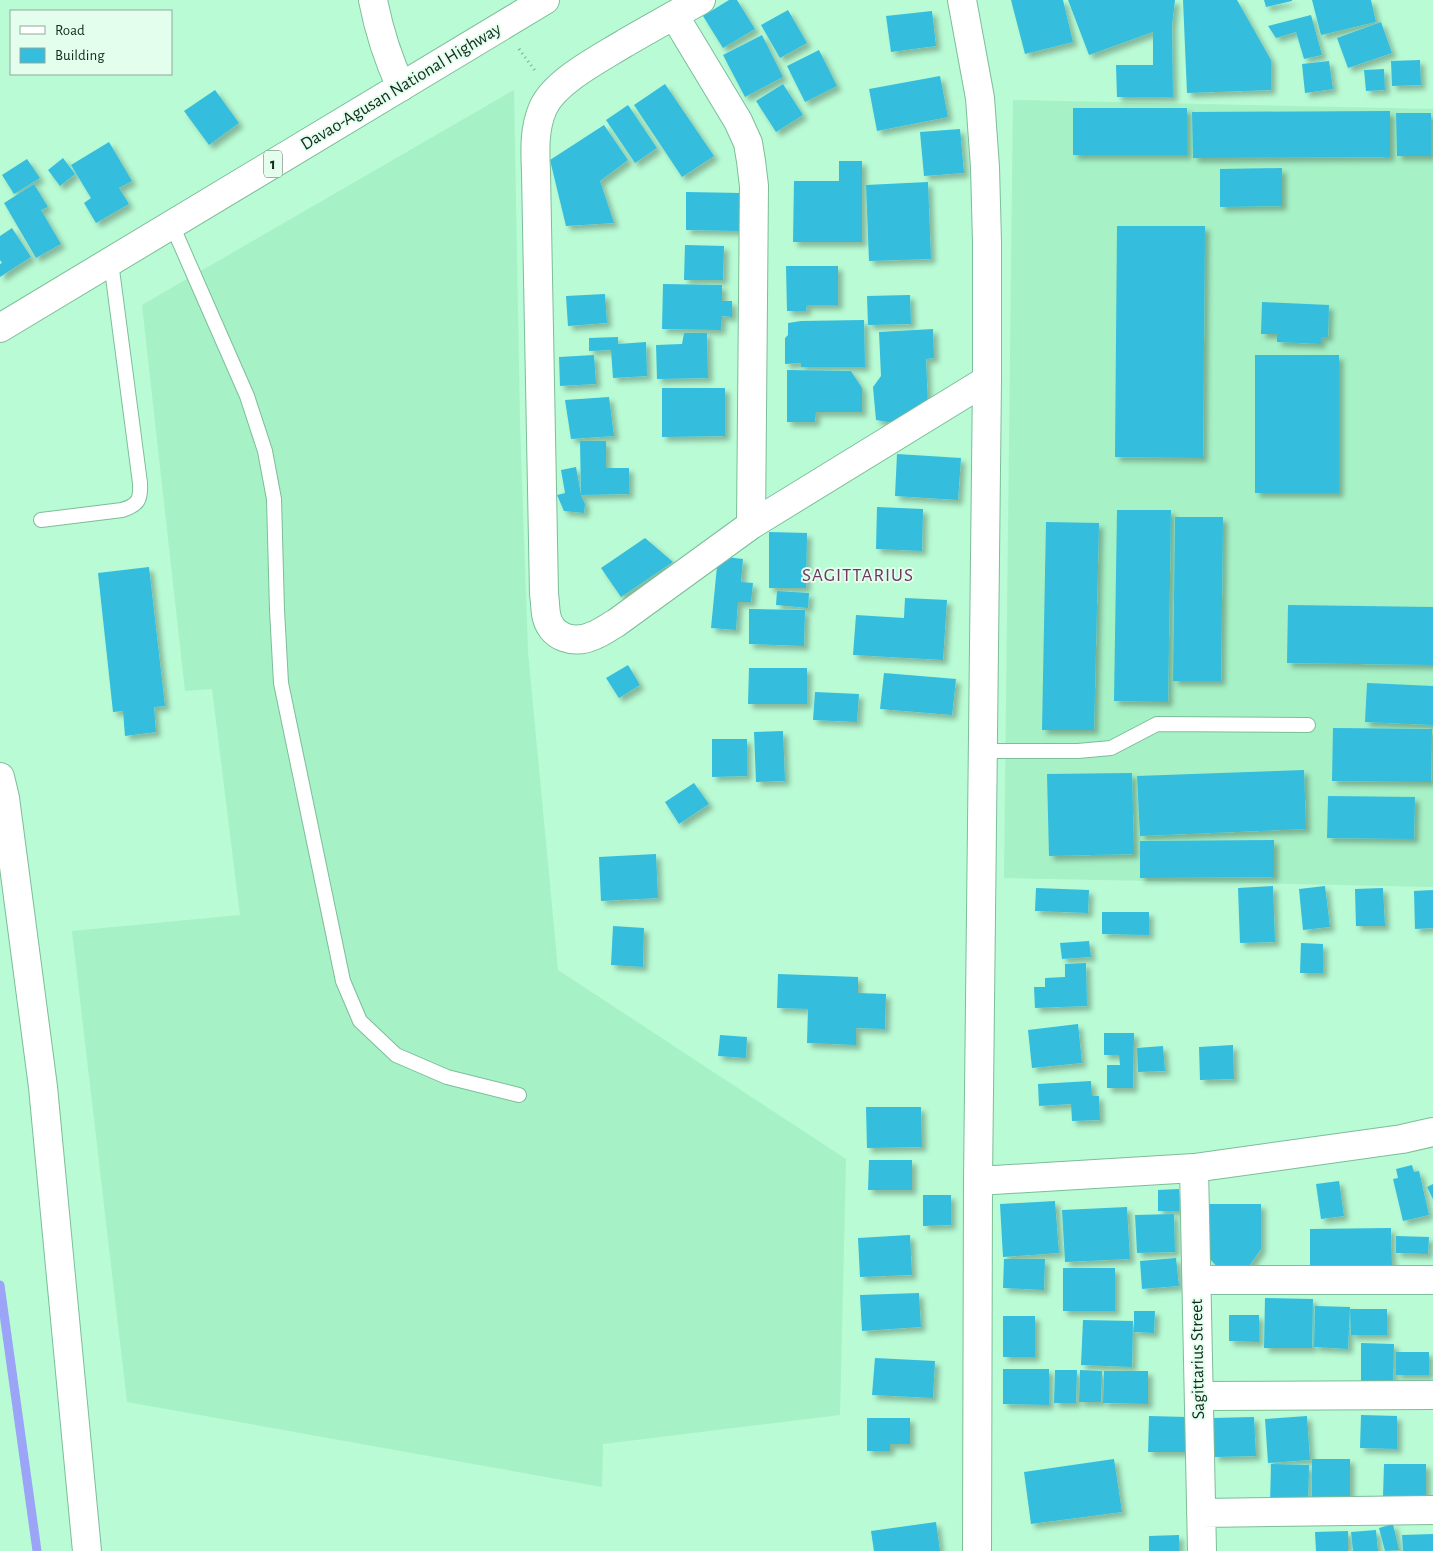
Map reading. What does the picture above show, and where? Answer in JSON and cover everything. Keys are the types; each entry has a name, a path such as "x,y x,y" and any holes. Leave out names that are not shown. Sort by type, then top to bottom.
{"main road":[{"path":"373,0 377,24 387,56 401,87"},
{"name":"Davao-Agusan National Highway","path":"0,328 545,0"},
{"path":"702,0 593,63 571,78 551,94 543,108 537,129 535,151 544,594 546,614 550,627 559,636 575,640 593,636 616,623 751,525 987,380"},
{"path":"962,0 980,98 986,167 987,380 978,1180 977,1551"},
{"path":"674,15 738,121 748,143 752,161 754,186 751,525"},
{"path":"0,778 5,798 42,1087 87,1551"},
{"path":"978,1180 1194,1168 1402,1139 1433,1132"},
{"name":"Sagittarius Street","path":"1194,1168 1202,1551"},
{"path":"1197,1280 1433,1280"},
{"path":"1199,1396 1433,1395"},
{"path":"1201,1513 1433,1510"}],"lane":[{"path":"172,225 247,396 265,451 274,499 276,610 281,683 343,981 360,1021 396,1055 447,1077 519,1095"},
{"path":"41,520 122,510 132,507 138,502 140,483 111,262"},
{"path":"983,751 1078,751 1111,748 1157,724 1308,725"}],"path":[{"path":"502,26 551,94"}],"shaded area":[{"path":"514,90 520,425 528,652 558,970 846,1159 840,1415 603,1444 602,1487 127,1402 72,931 240,915 212,689 185,691 142,305"},
{"path":"1013,100 1433,109 1433,887 1004,878"}],"building":[{"path":"729,0 737,0 755,29 723,48 703,16"},
{"path":"1011,0 1063,0 1073,42 1025,54"},
{"path":"1068,0 1175,0 1172,25 1173,97 1117,97 1116,65 1153,65 1153,32 1089,55"},
{"path":"1183,0 1237,0 1271,60 1271,90 1187,93"},
{"path":"1264,0 1292,0 1292,1 1266,7"},
{"path":"1312,0 1371,0 1376,22 1321,35"},
{"path":"788,10 807,43 780,58 761,25"},
{"path":"932,11 936,46 891,52 886,16"},
{"path":"1311,15 1322,55 1304,59 1296,32 1276,38 1268,26"},
{"path":"1381,22 1392,53 1348,68 1337,38"},
{"path":"762,35 783,77 745,97 723,55"},
{"path":"819,50 837,86 805,102 787,66"},
{"path":"1420,60 1421,85 1392,86 1391,61"},
{"path":"1329,61 1333,89 1305,93 1302,64"},
{"path":"1384,69 1385,90 1366,91 1364,70"},
{"path":"940,76 948,117 877,131 869,89"},
{"path":"665,84 714,156 682,177 634,105"},
{"path":"783,84 803,115 776,132 756,101"},
{"path":"215,90 239,123 209,145 184,111"},
{"path":"628,105 657,148 635,163 606,120"},
{"path":"1073,108 1187,108 1187,155 1073,155"},
{"path":"1390,111 1390,157 1193,158 1192,112"},
{"path":"1396,113 1431,113 1431,156 1397,156"},
{"path":"604,125 628,160 600,181 614,223 566,226 550,160"},
{"path":"960,129 964,173 924,176 920,132"},
{"path":"109,142 132,181 119,188 129,204 96,223 84,203 91,198 71,165"},
{"path":"63,158 75,174 60,186 48,170"},
{"path":"27,159 40,178 14,194 2,175"},
{"path":"839,161 862,161 862,242 793,242 794,181 839,181"},
{"path":"1282,168 1282,206 1220,207 1220,169"},
{"path":"928,182 931,259 869,261 866,185"},
{"path":"34,184 48,207 41,210 61,244 36,258 4,203"},
{"path":"686,192 741,193 740,231 686,230"},
{"path":"1117,226 1205,226 1203,458 1115,457"},
{"path":"12,228 31,257 0,277 0,264 2,263 0,260 0,236"},
{"path":"685,245 724,246 723,280 684,280"},
{"path":"786,266 838,266 838,305 807,305 806,311 787,311"},
{"path":"663,284 722,285 722,301 732,301 732,317 722,316 721,330 662,329"},
{"path":"605,294 607,323 568,326 566,296"},
{"path":"910,295 911,324 868,325 867,296"},
{"path":"1262,302 1329,305 1328,337 1321,337 1321,344 1277,342 1277,334 1261,334"},
{"path":"864,320 865,367 801,367 801,363 785,364 785,338 788,335 788,323"},
{"path":"933,329 934,358 926,359 928,405 900,424 876,420 873,387 881,376 879,332"},
{"path":"684,333 707,333 708,378 657,379 656,345 682,344"},
{"path":"618,337 618,344 646,342 647,376 613,378 611,350 589,351 589,338"},
{"path":"594,355 596,384 560,386 559,357"},
{"path":"1255,355 1339,355 1339,493 1255,493"},
{"path":"787,370 851,371 862,388 862,412 816,412 815,422 787,422"},
{"path":"662,388 725,388 725,436 662,437"},
{"path":"609,397 614,436 571,439 565,400"},
{"path":"580,441 606,441 606,468 629,468 629,494 581,495"},
{"path":"897,454 961,458 958,500 895,496"},
{"path":"576,467 581,495 585,504 584,513 564,511 557,495 565,493 561,470"},
{"path":"877,507 923,509 922,551 876,549"},
{"path":"1117,510 1171,510 1168,702 1114,701"},
{"path":"1175,517 1223,517 1221,681 1173,681"},
{"path":"1046,522 1099,523 1094,730 1042,730"},
{"path":"769,532 807,533 806,588 769,588"},
{"path":"645,538 673,562 621,597 601,568"},
{"path":"718,556 743,559 741,582 753,583 751,602 738,602 736,630 711,628"},
{"path":"149,567 165,706 154,707 156,732 125,736 123,711 113,712 98,573"},
{"path":"777,591 809,593 808,608 776,605"},
{"path":"905,598 947,600 943,660 853,655 856,615 904,618"},
{"path":"1288,605 1433,607 1433,665 1287,663"},
{"path":"749,609 805,610 804,646 749,644"},
{"path":"628,665 640,685 619,698 606,678"},
{"path":"749,668 807,668 807,704 748,704"},
{"path":"884,673 956,679 952,715 880,709"},
{"path":"1367,683 1433,686 1433,725 1365,722"},
{"path":"815,692 859,694 857,722 813,720"},
{"path":"1333,728 1432,729 1431,782 1332,781"},
{"path":"783,731 785,781 756,782 754,732"},
{"path":"712,739 747,739 747,776 712,777"},
{"path":"1304,770 1306,829 1140,836 1137,776"},
{"path":"1132,773 1134,854 1049,856 1047,774"},
{"path":"694,783 709,804 679,824 665,802"},
{"path":"1328,796 1415,797 1414,839 1327,838"},
{"path":"1274,840 1274,877 1140,878 1140,841"},
{"path":"656,854 658,898 601,901 599,857"},
{"path":"1273,886 1275,942 1240,943 1238,888"},
{"path":"1325,886 1330,927 1303,930 1299,889"},
{"path":"1036,888 1089,890 1088,913 1035,911"},
{"path":"1383,888 1385,926 1356,926 1355,889"},
{"path":"1433,890 1433,928 1415,929 1414,891"},
{"path":"1102,912 1149,912 1149,935 1102,934"},
{"path":"613,926 644,928 643,967 611,965"},
{"path":"1089,941 1091,957 1062,959 1060,943"},
{"path":"1301,943 1323,944 1323,973 1300,973"},
{"path":"1086,963 1087,1006 1035,1008 1034,987 1045,987 1045,978 1065,977 1065,964"},
{"path":"778,974 858,977 858,993 886,994 885,1029 856,1028 856,1045 807,1043 808,1009 777,1008"},
{"path":"1078,1024 1082,1063 1032,1068 1028,1030"},
{"path":"1104,1033 1134,1033 1133,1088 1107,1088 1107,1065 1120,1065 1119,1055 1104,1055"},
{"path":"720,1035 747,1037 746,1058 718,1056"},
{"path":"1233,1045 1234,1079 1200,1080 1199,1047"},
{"path":"1163,1046 1165,1071 1138,1072 1137,1048"},
{"path":"1091,1081 1092,1096 1099,1096 1100,1120 1072,1121 1071,1104 1039,1106 1038,1084"},
{"path":"866,1107 921,1107 922,1147 867,1148"},
{"path":"869,1160 912,1160 912,1190 868,1190"},
{"path":"1412,1165 1414,1172 1419,1171 1429,1215 1403,1221 1393,1179 1398,1178 1396,1169"},
{"path":"1339,1181 1344,1216 1321,1219 1316,1184"},
{"path":"1433,1184 1433,1199 1427,1187"},
{"path":"1179,1189 1179,1211 1158,1211 1158,1190"},
{"path":"923,1195 951,1195 951,1225 923,1226"},
{"path":"1055,1201 1059,1253 1003,1257 1000,1204"},
{"path":"1209,1204 1261,1204 1261,1249 1245,1272 1223,1273 1208,1257"},
{"path":"1127,1207 1130,1259 1065,1262 1062,1210"},
{"path":"1174,1214 1175,1252 1137,1253 1135,1215"},
{"path":"1391,1228 1392,1269 1310,1269 1310,1229"},
{"path":"910,1235 912,1275 860,1277 858,1238"},
{"path":"1396,1236 1429,1237 1428,1254 1396,1253"},
{"path":"1176,1258 1179,1286 1142,1289 1140,1261"},
{"path":"1004,1259 1045,1259 1044,1290 1003,1288"},
{"path":"1063,1268 1115,1268 1115,1311 1063,1311"},
{"path":"919,1293 921,1327 862,1331 860,1295"},
{"path":"1265,1298 1313,1299 1312,1348 1264,1348"},
{"path":"1315,1306 1350,1307 1348,1349 1314,1347"},
{"path":"1350,1309 1387,1309 1387,1335 1351,1335"},
{"path":"1134,1311 1155,1311 1154,1333 1134,1332"},
{"path":"1229,1315 1259,1315 1259,1342 1229,1341"},
{"path":"1003,1316 1035,1316 1035,1357 1003,1357"},
{"path":"1083,1320 1133,1321 1132,1367 1081,1365"},
{"path":"1361,1343 1394,1344 1393,1389 1361,1388"},
{"path":"1396,1352 1429,1352 1429,1375 1396,1375"},
{"path":"875,1358 935,1361 933,1398 872,1395"},
{"path":"1003,1369 1049,1369 1049,1405 1003,1404"},
{"path":"1055,1370 1077,1370 1076,1403 1054,1403"},
{"path":"1080,1370 1102,1371 1101,1402 1079,1402"},
{"path":"1104,1371 1148,1371 1148,1404 1103,1403"},
{"path":"1361,1415 1397,1416 1397,1449 1360,1448"},
{"path":"1149,1416 1186,1417 1185,1452 1148,1452"},
{"path":"1307,1416 1310,1460 1268,1463 1265,1419"},
{"path":"1254,1417 1256,1456 1214,1457 1212,1418"},
{"path":"867,1418 910,1418 910,1444 890,1444 890,1451 867,1451"},
{"path":"1114,1459 1122,1512 1031,1524 1024,1472"},
{"path":"1312,1459 1350,1459 1350,1505 1312,1505"},
{"path":"1271,1464 1309,1465 1308,1506 1270,1505"},
{"path":"1384,1464 1426,1464 1426,1497 1383,1497"},
{"path":"936,1522 940,1551 874,1551 871,1531"},
{"path":"1393,1524 1399,1550 1385,1551 1379,1528"},
{"path":"1376,1530 1378,1551 1353,1551 1351,1532"},
{"path":"1348,1531 1348,1551 1316,1551 1315,1532"},
{"path":"1433,1534 1433,1551 1403,1551 1402,1535"},
{"path":"1179,1535 1179,1551 1149,1551 1149,1536"}],"waterway":[{"path":"0,1285 37,1551"}],"district":[{"name":"SAGITTARIUS","path":"858,575"}]}
